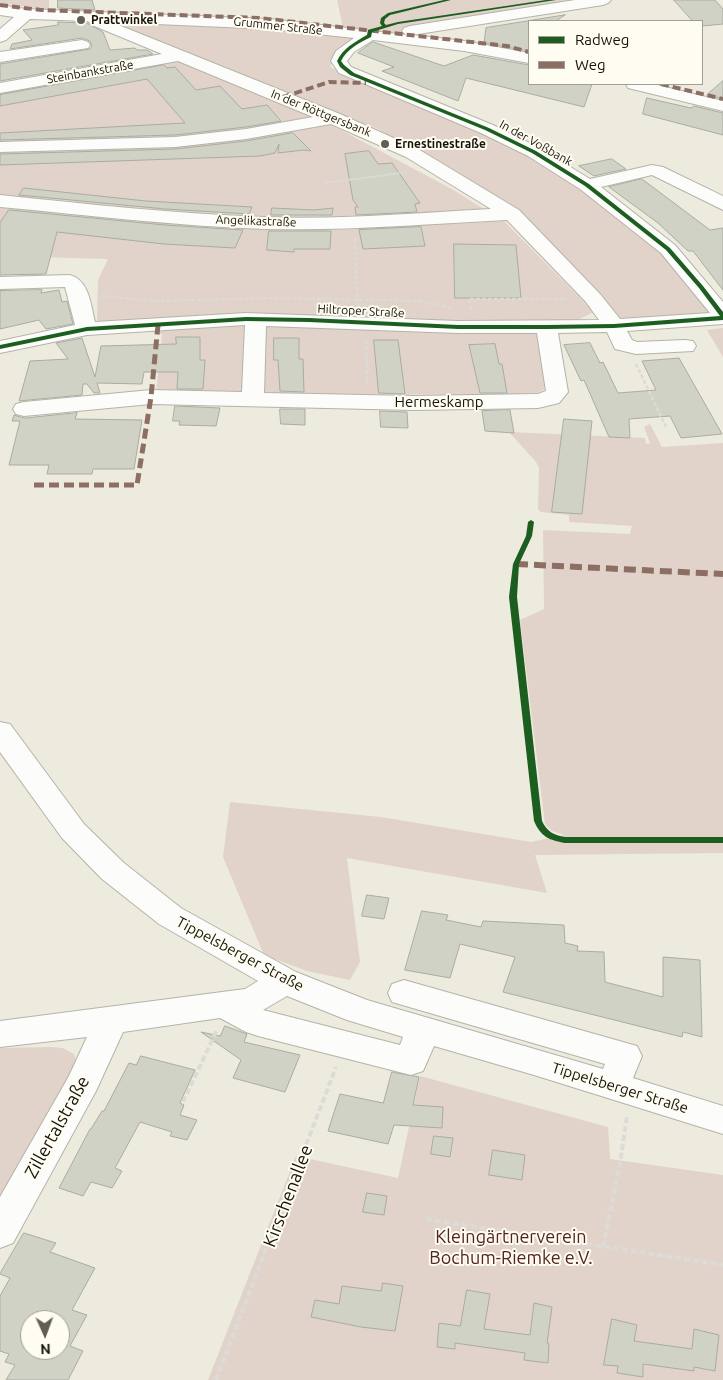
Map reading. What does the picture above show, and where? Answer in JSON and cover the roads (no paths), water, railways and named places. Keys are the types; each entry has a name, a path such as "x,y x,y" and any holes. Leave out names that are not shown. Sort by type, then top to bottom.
{"street":[{"path":"396,39 407,32 603,0"},
{"name":"Grummer Straße","path":"0,10 26,14 238,22 506,52 528,58"},
{"path":"0,37 26,14"},
{"name":"In der Röttgersbank","path":"92,16 97,22 394,144 512,214 592,298 614,326 623,344 636,348 685,346"},
{"name":"In der Voßbank","path":"370,36 342,54 339,61 345,70 487,129 534,152 588,185 668,249 701,286 723,317"},
{"path":"0,57 82,45"},
{"name":"Steinbankstraße","path":"0,88 179,56"},
{"path":"638,85 723,106"},
{"path":"0,147 175,142 246,134 334,118"},
{"path":"588,185 652,170 723,204"},
{"name":"Angelikastraße","path":"0,202 176,218 266,223 353,222 512,214"},
{"path":"0,283 70,281 74,284 87,329"},
{"name":"Hiltroper Straße","path":"0,347 87,329 256,319 475,327 546,327 614,326 723,317"},
{"path":"253,399 256,319"},
{"name":"Hermeskamp","path":"24,408 152,397 367,402 538,401 551,398 557,392 546,327"},
{"name":"Tippelsberger Straße","path":"0,731 73,832 113,871 170,916 284,981 359,1011 423,1029 463,1025 539,1046 622,1088 723,1120"},
{"path":"0,1034 226,1006 252,1001 284,981"},
{"path":"404,993 463,1025"},
{"path":"226,1006 258,1023 412,1061 423,1029"},
{"name":"Zillertalstraße","path":"0,1232 84,1081 111,1021"}],"place":[{"name":"Prattwinkel","path":"81,20"},
{"name":"Ernestinestraße","path":"385,144"}],"park label":[{"name":"Kleingärtnerverein Bochum-Riemke e.V.","path":"511,1247"}]}
